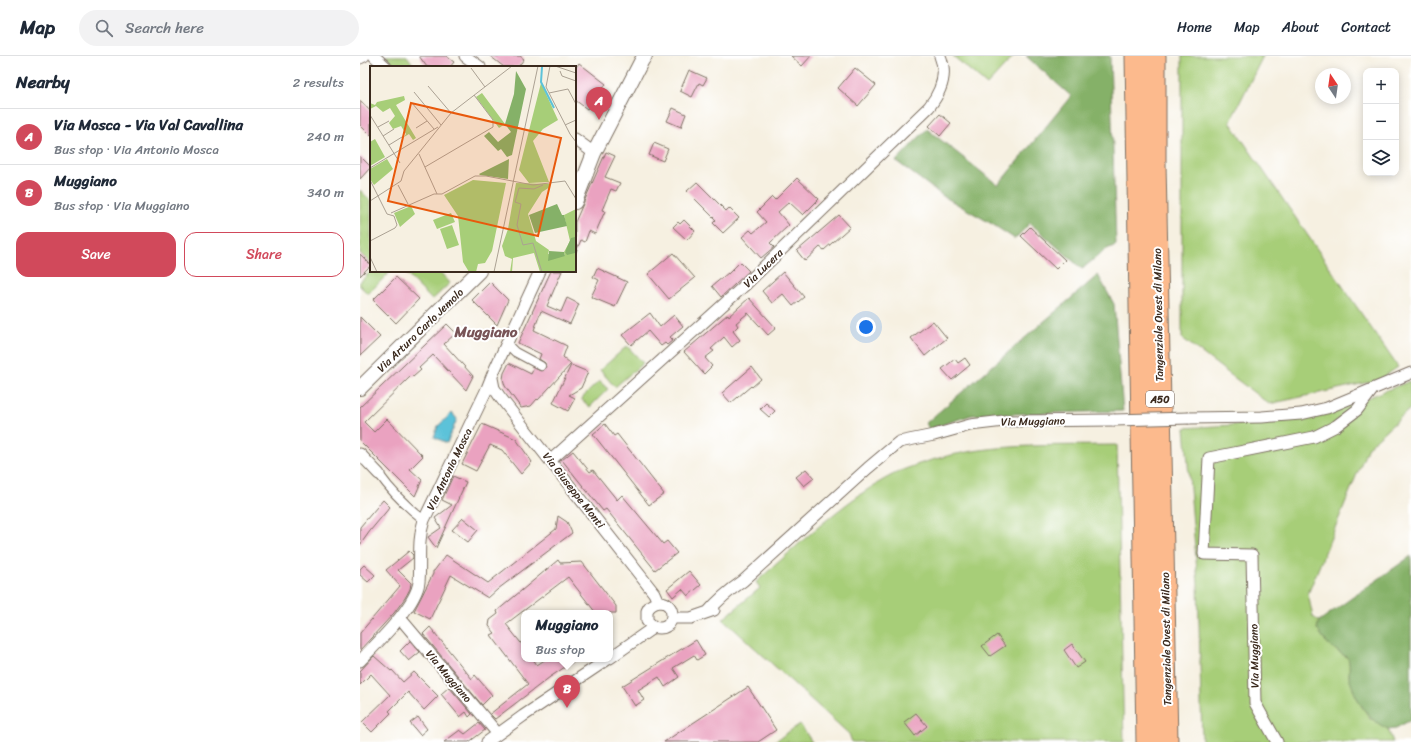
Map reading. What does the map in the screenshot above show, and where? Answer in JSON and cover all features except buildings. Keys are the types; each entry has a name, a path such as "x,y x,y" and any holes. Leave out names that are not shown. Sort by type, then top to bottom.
{"highway":[{"name":"Tangenziale Ovest di Milano","path":"1136,56 1147,742"},
{"name":"Tangenziale Ovest di Milano","path":"1155,56 1167,742"}],"street":[{"path":"360,58 364,56"},
{"path":"374,56 385,66"},
{"path":"465,56 479,66"},
{"name":"Via Lucera","path":"551,460 744,286 929,107 937,96 944,79 944,69 940,56"},
{"path":"576,199 592,157 641,57"},
{"path":"576,140 592,157"},
{"path":"576,175 592,157"},
{"name":"Via Arturo Carlo Jemolo","path":"360,388 478,272"},
{"name":"Via Antonio Mosca","path":"360,661 400,618 416,593 419,583 420,532 424,520 470,426 506,343 540,272"},
{"path":"506,343 515,352 541,366"},
{"name":"Via Muggiano","path":"672,618 691,618 722,607 736,593 743,581 863,472 899,442 934,435 970,425 1004,421 1262,417 1301,414 1327,408 1410,373"},
{"name":"Via Giuseppe Monti","path":"492,378 495,390 654,593 658,602"},
{"name":"Via Muggiano","path":"1278,742 1255,703 1252,555 1204,554 1209,458 1314,437 1336,426 1357,410 1373,389"},
{"path":"360,454 405,504 424,520"},
{"path":"658,602 664,603 672,612 672,618 666,627 659,628 654,627 648,622 646,613 651,605 658,602"},
{"name":"Via Muggiano","path":"400,618 498,734"},
{"path":"613,655 654,627"},
{"path":"487,742 603,662"}],"green space":[{"path":"386,56 407,56 414,66 399,66 395,65"},
{"path":"953,56 1014,56 987,85"},
{"path":"1026,56 1110,56 1116,245 1105,250 1082,269 1030,223 1015,239 943,196 896,161 927,129 998,185 1071,96"},
{"path":"1182,56 1263,56 1230,122 1398,367 1379,380 1269,404 1182,338"},
{"path":"360,190 370,200 370,263 360,253"},
{"path":"370,272 390,272 368,294 360,286 360,282"},
{"path":"404,272 440,272 450,283 432,300"},
{"path":"1098,275 1114,304 1123,411 972,415 929,429 926,423"},
{"path":"627,346 643,363 615,387 600,370"},
{"path":"599,381 608,389 590,407 581,399"},
{"path":"1410,381 1411,408 1368,447 1308,594 1313,617 1319,621 1317,629 1327,643 1348,658 1350,665 1349,677 1360,704 1370,718 1388,729 1393,742 1202,742 1198,584 1185,428 1277,422 1306,418 1354,403"},
{"path":"1117,445 1124,742 852,742 849,734 723,619 760,588 756,582 822,524 857,497 900,471 943,457 993,449 1042,446"},
{"path":"1411,556 1411,720 1396,728 1388,729 1372,719 1364,710 1355,694 1349,678 1348,658 1327,643 1317,629 1319,621"},
{"path":"800,724 812,742 774,742"}],"water":[{"path":"452,413 457,419 447,443 434,437 438,426"}],"place":[{"name":"Via Mosca - Via Val Cavallina","path":"599,120"},
{"name":"Muggiano","path":"567,708"}],"district":[{"name":"Muggiano","path":"486,332"}]}
